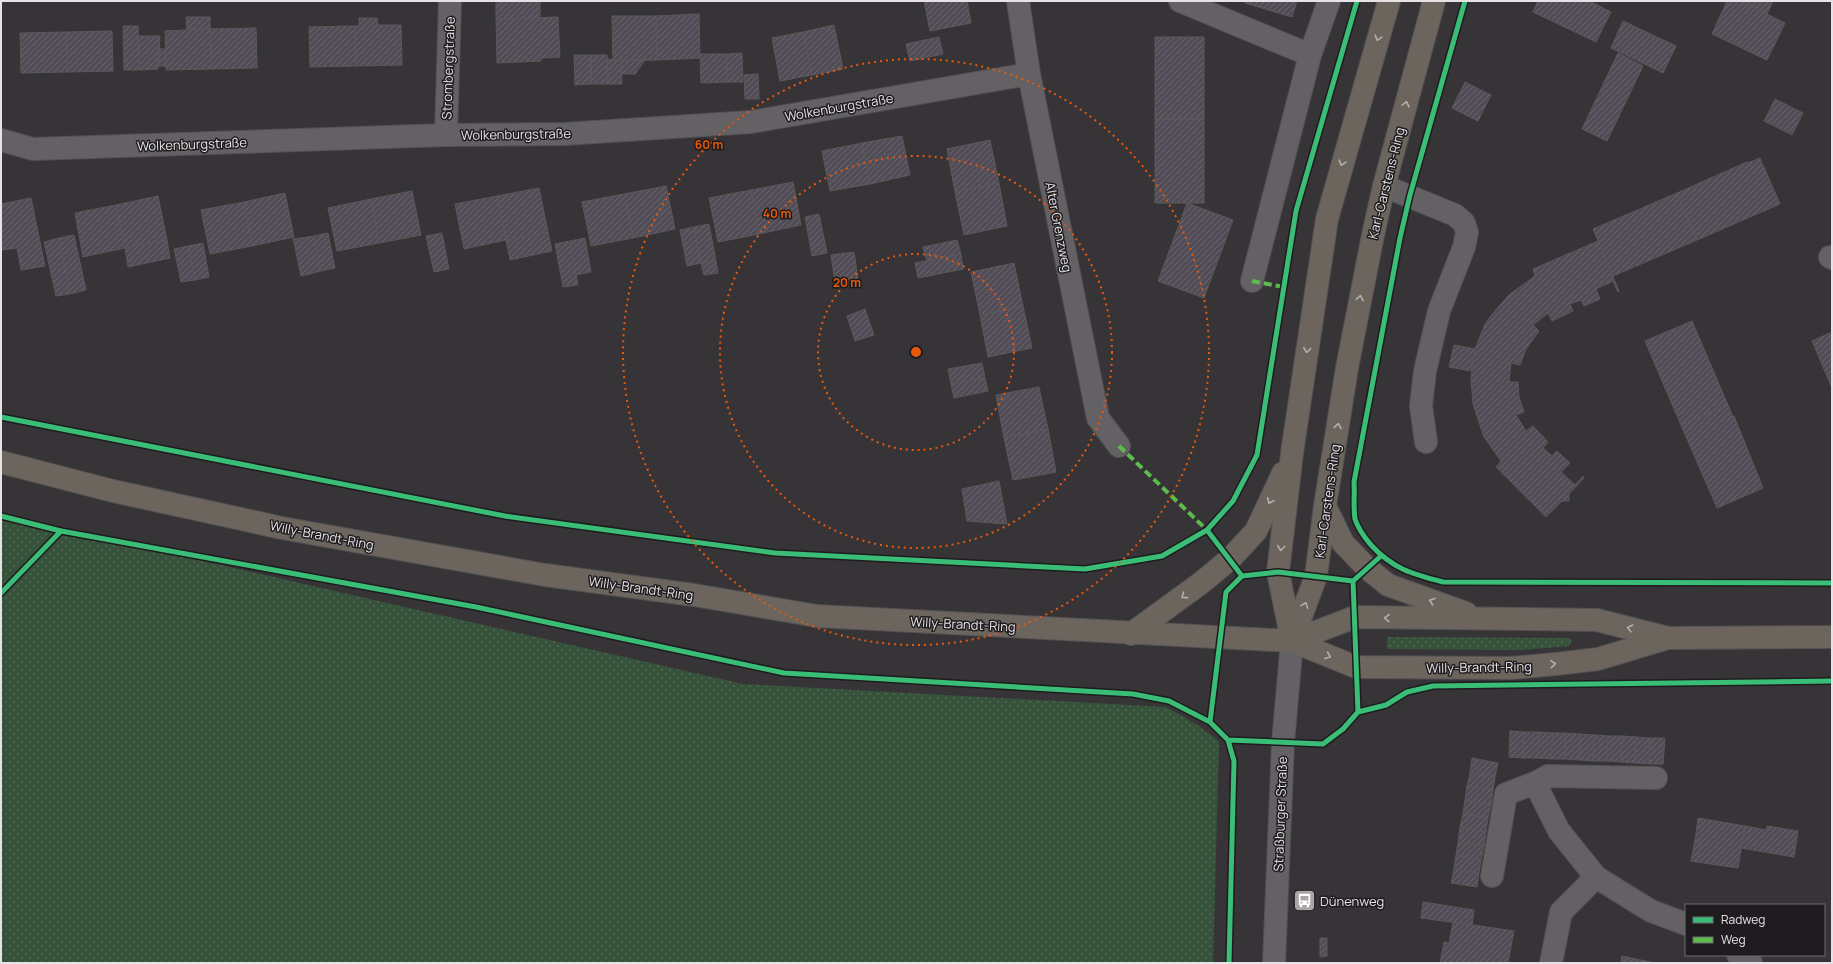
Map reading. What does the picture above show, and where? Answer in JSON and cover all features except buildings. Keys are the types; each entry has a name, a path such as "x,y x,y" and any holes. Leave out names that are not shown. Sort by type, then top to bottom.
{"main road":[{"path":"1292,641 1278,572 1292,453 1326,219 1389,1"},
{"name":"Karl-Carstens-Ring","path":"1292,641 1316,576 1325,506 1347,368 1384,186 1434,1"},
{"path":"1131,634 1201,583 1230,559 1256,531 1292,453"},
{"name":"Willy-Brandt-Ring","path":"1,462 113,491 282,528 545,575 694,595 817,616 1131,634 1292,641 1356,667 1511,668 1556,664 1598,659 1668,638"},
{"path":"1325,506 1343,543 1368,568 1388,585 1482,619"},
{"name":"Willy-Brandt-Ring","path":"1292,641 1355,617 1597,620 1668,638 1832,637"}],"street":[{"name":"Strombergstraße","path":"446,136 450,1"},
{"name":"Alter Grenzweg","path":"1018,1 1029,74 1098,418 1119,446"},
{"path":"1180,1 1310,55"},
{"path":"1252,281 1310,55 1329,1"},
{"name":"Wolkenburgstraße","path":"1,140 33,149 446,136 564,134 751,122 1029,74"},
{"path":"1384,186 1455,215 1464,223 1467,232 1464,247 1439,311 1425,371 1421,406 1426,442"},
{"name":"Straßburger Straße","path":"1274,963 1282,750 1292,641"},
{"path":"1492,876 1506,794 1535,783 1548,776 1656,778"},
{"path":"1535,783 1559,831 1596,877 1651,911 1685,924"},
{"path":"1551,963 1561,912 1596,877"},
{"path":"1740,956 1751,963"}],"green space":[{"path":"1,515 743,684 1166,707 1196,724 1219,741 1213,963 1,963"},
{"path":"1387,637 1569,638 1572,640 1569,646 1520,650 1387,649"}],"marked path":[{"path":"1252,281 1284,287"},
{"path":"1119,446 1208,531"}],"cycle path":[{"path":"1,417 505,516 775,553 1085,569 1162,556 1207,530 1233,501 1257,455 1296,211 1357,1"},
{"path":"1465,1 1410,195 1400,238 1354,482 1355,519 1362,533 1379,553 1395,565 1412,573 1443,582 1832,583"},
{"path":"1,516 61,531 476,607 784,673 1133,694 1169,701 1210,722 1228,740 1234,761 1229,963"},
{"path":"1207,530 1242,576 1278,572 1353,581 1381,556"},
{"path":"1,593 61,531"},
{"path":"1210,722 1226,592 1242,576"},
{"path":"1353,581 1358,712"},
{"path":"1228,740 1323,744 1343,729 1358,712 1386,705 1407,692 1433,686 1832,681"}],"place":[{"name":"Dünenweg","path":"1305,901"}]}
